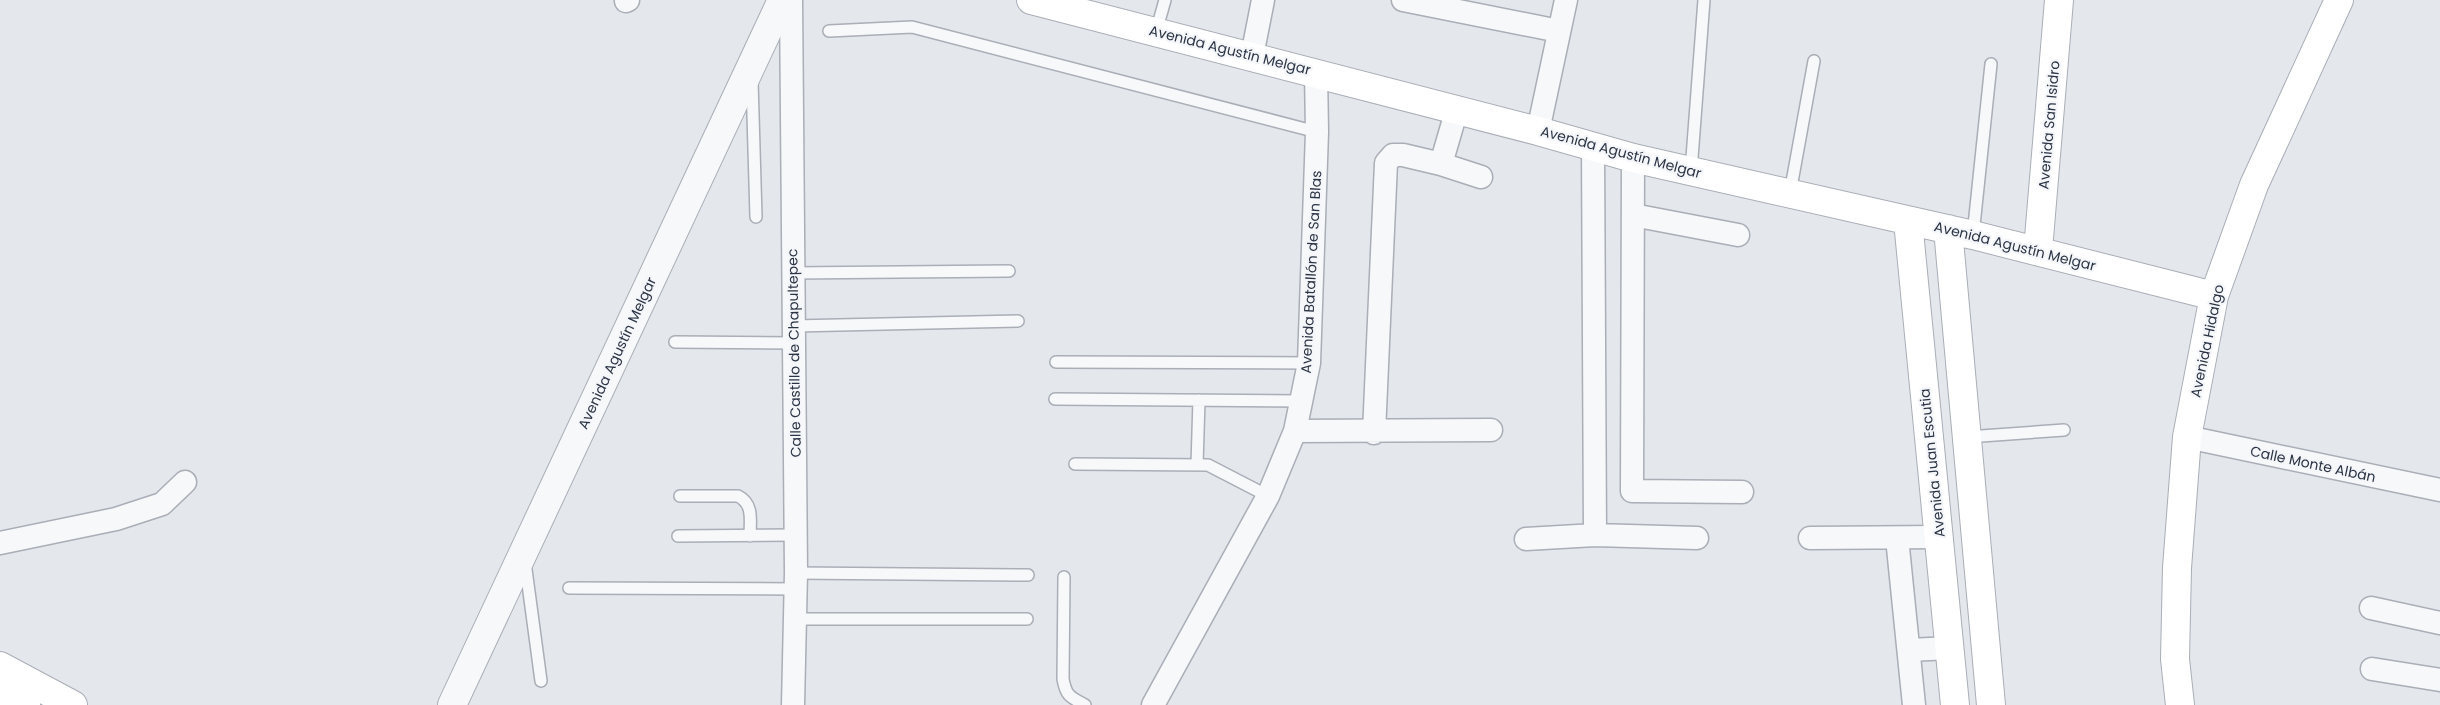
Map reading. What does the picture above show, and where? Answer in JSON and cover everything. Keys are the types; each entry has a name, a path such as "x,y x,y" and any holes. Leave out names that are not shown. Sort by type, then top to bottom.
{"main road":[{"name":"Avenida San Isidro","path":"2038,250 2059,0"},
{"name":"Avenida Hidalgo","path":"2180,705 2175,659 2177,577 2187,437 2214,296 2254,185 2339,0"},
{"name":"Avenida Agustín Melgar","path":"1040,1 1538,130 1633,158 2038,250 2214,296"},
{"name":"Avenida Juan Escutia","path":"1908,220 1955,705"},
{"path":"1960,232 1966,437 1991,705"},
{"path":"0,666 73,705"},
{"path":"0,692 26,705"}],"street":[{"name":"Avenida Agustín Melgar","path":"452,705 782,0"},
{"name":"Calle Castillo de Chapultepec","path":"791,0 792,273 796,535 794,705"},
{"path":"1252,56 1263,0"},
{"path":"1403,0 1559,31"},
{"path":"1538,130 1566,0"},
{"name":"Avenida Batallón de San Blas","path":"1153,705 1268,496 1295,431 1309,363 1318,132 1316,72"},
{"path":"1441,164 1457,109"},
{"path":"1593,146 1596,535"},
{"path":"1374,432 1386,163 1393,156 1403,155 1441,164 1481,177"},
{"path":"1632,491 1633,158"},
{"path":"1633,216 1738,235"},
{"path":"1295,431 1491,430"},
{"name":"Calle Monte Albán","path":"2187,437 2440,490"},
{"path":"0,543 116,519 162,504 185,482"},
{"path":"1596,491 1742,492"},
{"path":"1526,539 1596,535 1697,538"},
{"path":"1810,538 1939,537"},
{"path":"1897,538 1914,705"},
{"path":"2371,608 2440,623"},
{"path":"1909,650 1950,648"},
{"path":"2372,669 2440,680"}],"lane":[{"path":"1156,32 1165,0"},
{"path":"1691,171 1704,0"},
{"path":"830,31 912,27 1318,132"},
{"path":"1790,194 1814,61"},
{"path":"1960,232 1991,64"},
{"path":"751,68 756,217"},
{"path":"792,273 1009,271"},
{"path":"675,342 1018,321"},
{"path":"1056,362 1309,363"},
{"path":"1055,399 1301,401"},
{"path":"1197,465 1199,400"},
{"path":"1966,437 2064,430"},
{"path":"1074,464 1208,465 1268,496"},
{"path":"680,496 738,496 746,500 750,508 750,536"},
{"path":"678,536 796,535"},
{"path":"523,553 530,586 541,681"},
{"path":"569,588 1028,574"},
{"path":"1064,577 1063,679 1065,692 1071,698 1085,705"},
{"path":"795,619 1027,619"}]}
